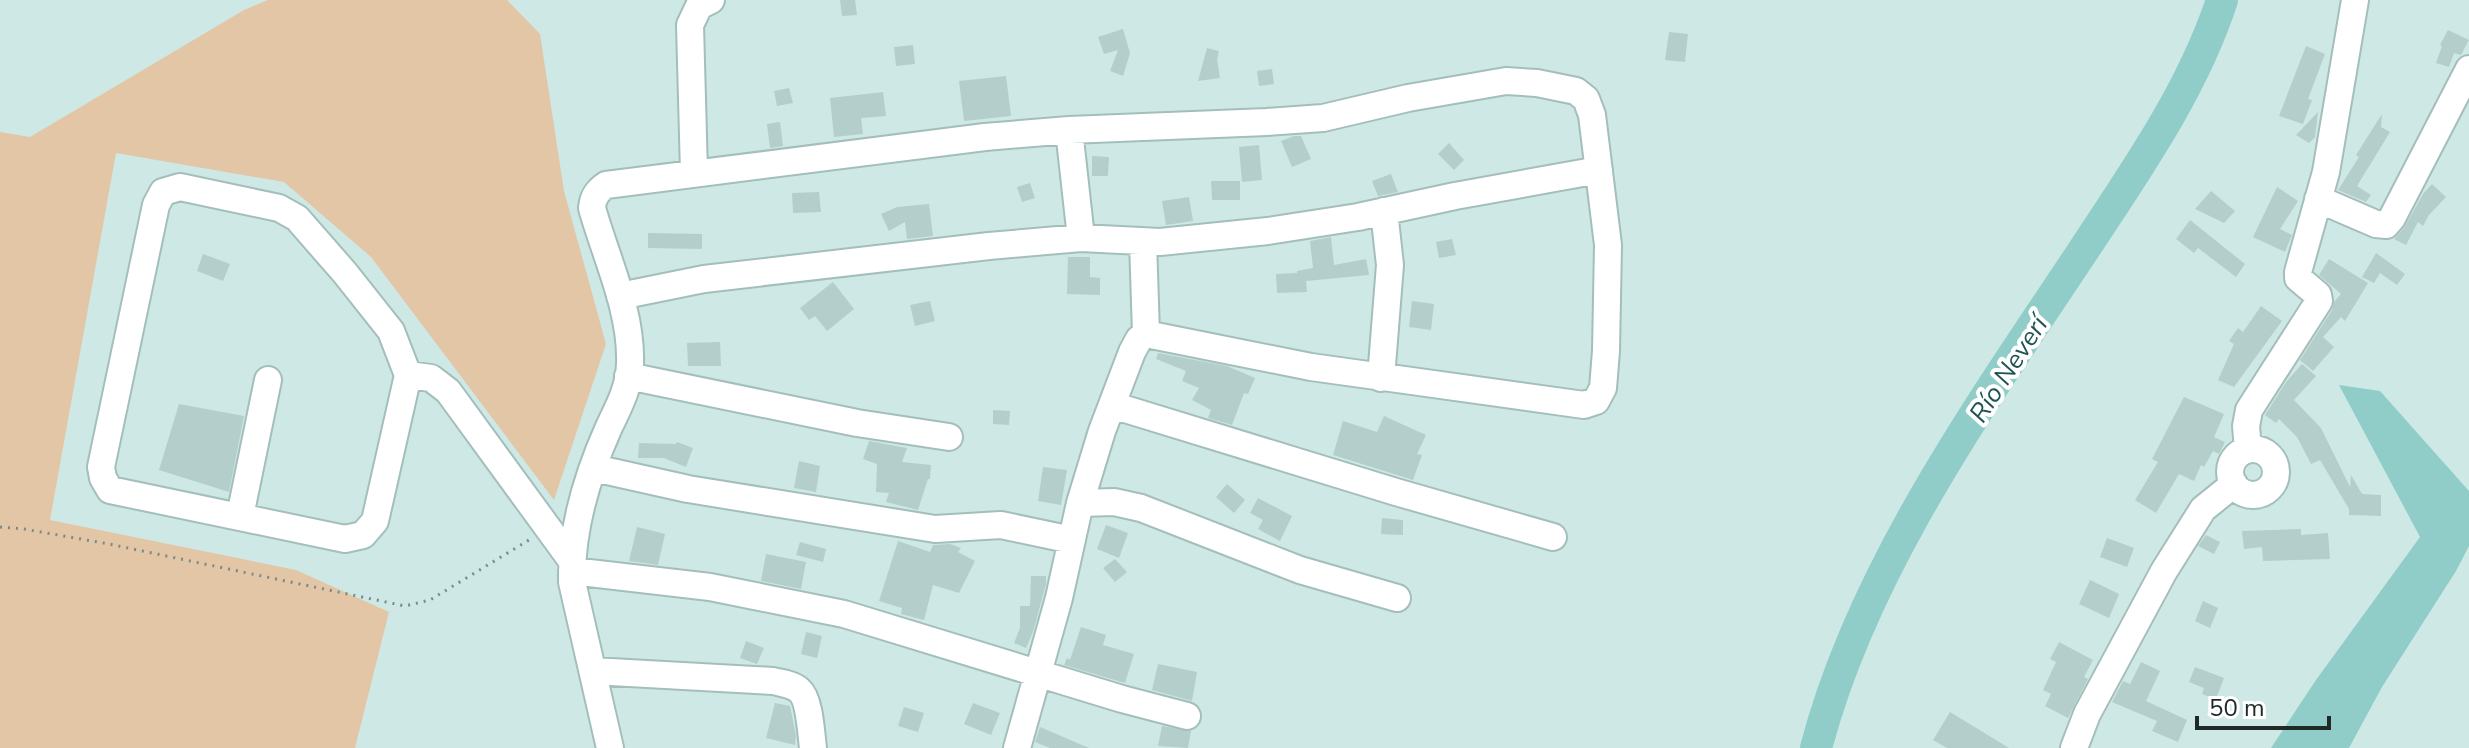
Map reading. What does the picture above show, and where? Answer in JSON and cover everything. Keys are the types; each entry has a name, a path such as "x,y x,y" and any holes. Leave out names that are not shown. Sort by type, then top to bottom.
{"street":[{"path":"694,173 690,25 699,6 711,0"},
{"path":"2248,449 2246,426 2249,410 2319,301 2318,295 2298,278 2298,272 2330,151 2355,0"},
{"path":"2318,199 2376,224 2386,225 2469,69"},
{"path":"610,748 572,582 577,519 623,398 628,376 630,347 620,296 592,208 595,195 606,185 985,137 1323,118 1408,98 1506,81 1537,83 1576,91 1586,99 1592,115 1608,245 1605,363 1603,388 1596,401 1584,405 1381,378 1248,356 1146,334 1139,339 1132,352 1080,503 1059,598 1017,748"},
{"path":"1069,130 1081,238"},
{"path":"620,296 704,279 989,246 1081,238 1160,242 1268,231 1599,170"},
{"path":"180,187 279,208 297,218 391,331 408,375 375,521 363,535 345,539 110,490 103,478 101,467 156,205 163,192 180,187"},
{"path":"1381,378 1390,265 1384,211"},
{"path":"1143,241 1146,334"},
{"path":"408,375 431,378 448,391 549,528 572,566"},
{"path":"628,376 857,423 949,437"},
{"path":"240,516 268,380"},
{"path":"1112,405 1553,537"},
{"path":"2258,449 2272,459 2276,476 2272,485 2258,494 2249,494 2240,491 2234,484 2230,467 2240,452 2258,449"},
{"path":"594,468 688,489 935,529 1001,525 1072,540"},
{"path":"2074,748 2087,714 2164,571 2203,509 2234,484"},
{"path":"1080,503 1114,502 1141,508 1300,570 1397,598"},
{"path":"572,566 710,587 844,614 1187,716"},
{"path":"593,671 787,684 799,690 805,700 813,748"}],"path":[{"path":"0,527 109,544 405,606 430,600 549,528"}],"shaded area":[{"path":"268,0 507,0 540,34 564,191 606,344 554,500 371,257 284,182 116,153 50,520 296,570 389,612 355,748 0,748 0,132 30,137 244,10"}],"water":[{"path":"2339,385 2380,391 2469,491 2469,546 2382,687 2349,748 2271,748 2316,680 2420,537"}],"building":[{"path":"840,0 855,0 857,15 842,16"},
{"path":"1123,29 1130,53 1123,76 1110,71 1118,50 1104,54 1098,37"},
{"path":"2448,30 2469,40 2461,55 2454,53 2449,67 2436,63"},
{"path":"1669,32 1688,34 1685,62 1665,60"},
{"path":"913,45 915,64 896,66 894,47"},
{"path":"2306,46 2325,54 2308,99 2312,100 2303,124 2279,116"},
{"path":"1207,48 1219,51 1220,78 1198,81"},
{"path":"1272,69 1274,84 1259,86 1257,71"},
{"path":"1006,76 1011,116 964,121 959,81"},
{"path":"789,88 793,103 777,106 774,91"},
{"path":"883,92 886,116 861,118 863,134 834,137 830,98"},
{"path":"2318,112 2315,137 2309,143 2296,135"},
{"path":"2382,114 2381,127 2390,132 2357,186 2371,195 2366,202 2338,190"},
{"path":"780,122 783,146 770,148 767,124"},
{"path":"1301,136 1311,159 1292,167 1281,141"},
{"path":"1449,143 1464,160 1454,170 1438,154"},
{"path":"1259,145 1262,180 1242,182 1239,147"},
{"path":"1092,156 1109,157 1108,176 1092,176"},
{"path":"1391,174 1398,192 1378,196 1372,181"},
{"path":"1211,181 1240,181 1240,200 1212,200"},
{"path":"1030,183 1035,198 1022,202 1017,187"},
{"path":"2432,184 2446,197 2423,226 2418,222 2406,245 2394,239 2404,228"},
{"path":"2277,187 2298,201 2280,229 2292,235 2285,252 2253,237"},
{"path":"2211,191 2235,211 2224,223 2195,209"},
{"path":"819,192 821,212 793,213 792,193"},
{"path":"1189,197 1193,221 1166,225 1162,201"},
{"path":"929,204 933,236 907,239 905,222 889,231 881,214 897,207"},
{"path":"2190,220 2245,264 2236,277 2198,248 2194,253 2176,239"},
{"path":"648,233 702,234 702,249 648,248"},
{"path":"1331,237 1334,265 1366,259 1369,275 1306,281 1307,292 1277,293 1276,274 1313,268 1310,241"},
{"path":"1452,239 1456,255 1439,258 1436,242"},
{"path":"2376,253 2405,274 2397,285 2380,273 2374,283 2362,277"},
{"path":"203,254 230,264 223,281 197,271"},
{"path":"1068,257 1090,257 1090,277 1100,278 1100,295 1067,294"},
{"path":"2329,259 2368,283 2345,321 2341,317 2323,337 2334,347 2313,371 2300,360 2341,294 2319,275"},
{"path":"833,282 854,309 827,331 815,316 809,320 800,308"},
{"path":"930,301 935,321 915,326 910,305"},
{"path":"1412,301 1434,304 1431,330 1409,327"},
{"path":"2261,306 2282,321 2234,387 2218,380 2234,344 2229,341 2238,328 2243,332"},
{"path":"720,342 721,366 688,366 687,343"},
{"path":"1158,353 1227,366 1255,378 1248,394 1244,393 1232,425 1208,418 1211,410 1192,400 1199,388 1182,381 1186,371 1156,359"},
{"path":"2302,364 2316,376 2294,400 2321,428 2350,487 2351,475 2362,494 2381,495 2381,516 2349,515 2349,509 2320,460 2311,464 2297,437 2279,419 2276,423 2265,415"},
{"path":"2184,397 2224,414 2214,437 2225,442 2219,454 2213,451 2204,467 2201,465 2194,481 2179,474 2156,513 2135,500 2158,462 2152,459"},
{"path":"179,404 244,416 229,492 159,470"},
{"path":"993,410 1010,411 1009,425 993,424"},
{"path":"1384,416 1426,435 1417,454 1422,455 1413,480 1333,455 1343,421 1377,432"},
{"path":"869,441 907,448 902,462 931,465 930,479 918,510 886,502 889,493 876,492 877,464 863,459"},
{"path":"677,442 693,448 686,467 664,458 638,458 639,443"},
{"path":"799,461 820,466 816,492 794,488"},
{"path":"1043,467 1067,470 1061,505 1038,501"},
{"path":"1227,484 1245,500 1234,513 1216,497"},
{"path":"1258,498 1292,516 1280,541 1258,529 1263,520 1250,513"},
{"path":"1382,518 1403,520 1403,535 1381,534"},
{"path":"1106,525 1128,533 1119,558 1097,549"},
{"path":"637,527 665,534 658,565 629,561"},
{"path":"2301,529 2301,535 2328,533 2330,559 2263,561 2262,547 2244,549 2242,531"},
{"path":"2206,535 2220,542 2214,554 2198,546"},
{"path":"2107,538 2134,548 2127,567 2100,557"},
{"path":"898,541 930,552 933,545 950,544 961,548 958,552 975,561 959,593 933,585 924,620 901,614 902,608 879,601"},
{"path":"800,542 826,549 823,562 796,555"},
{"path":"766,554 806,562 801,589 761,581"},
{"path":"1115,559 1127,572 1115,582 1103,568"},
{"path":"1031,576 1046,576 1046,584 1026,648 1014,643 1020,628 1020,606 1030,606"},
{"path":"2090,580 2119,594 2109,618 2079,604"},
{"path":"2203,601 2218,608 2210,628 2195,621"},
{"path":"1081,627 1106,635 1103,645 1134,654 1125,683 1064,665 1067,658 1070,660"},
{"path":"806,632 822,636 817,658 801,654"},
{"path":"746,641 764,648 757,664 740,658"},
{"path":"2059,642 2093,660 2084,677 2088,679 2068,718 2045,706 2051,694 2043,690 2056,662 2050,659"},
{"path":"2141,662 2160,671 2146,701 2187,720 2178,742 2152,731 2157,721 2112,702 2123,681 2130,684"},
{"path":"1158,664 1197,672 1192,701 1152,690"},
{"path":"2195,667 2224,678 2216,699 2202,694 2204,688 2189,682"},
{"path":"775,703 790,706 795,745 766,738"},
{"path":"973,703 1000,713 991,735 964,724"},
{"path":"904,707 924,713 918,732 898,726"},
{"path":"1950,712 2009,748 1947,748 1933,740"},
{"path":"1162,726 1191,731 1188,748 1158,746"},
{"path":"1040,727 1089,748 1050,748 1035,742"}],"waterway":[{"name":"Río Neverí","path":"1816,748 1837,682 1863,617 1894,553 1965,430 2160,131 2195,67 2222,0"}]}
